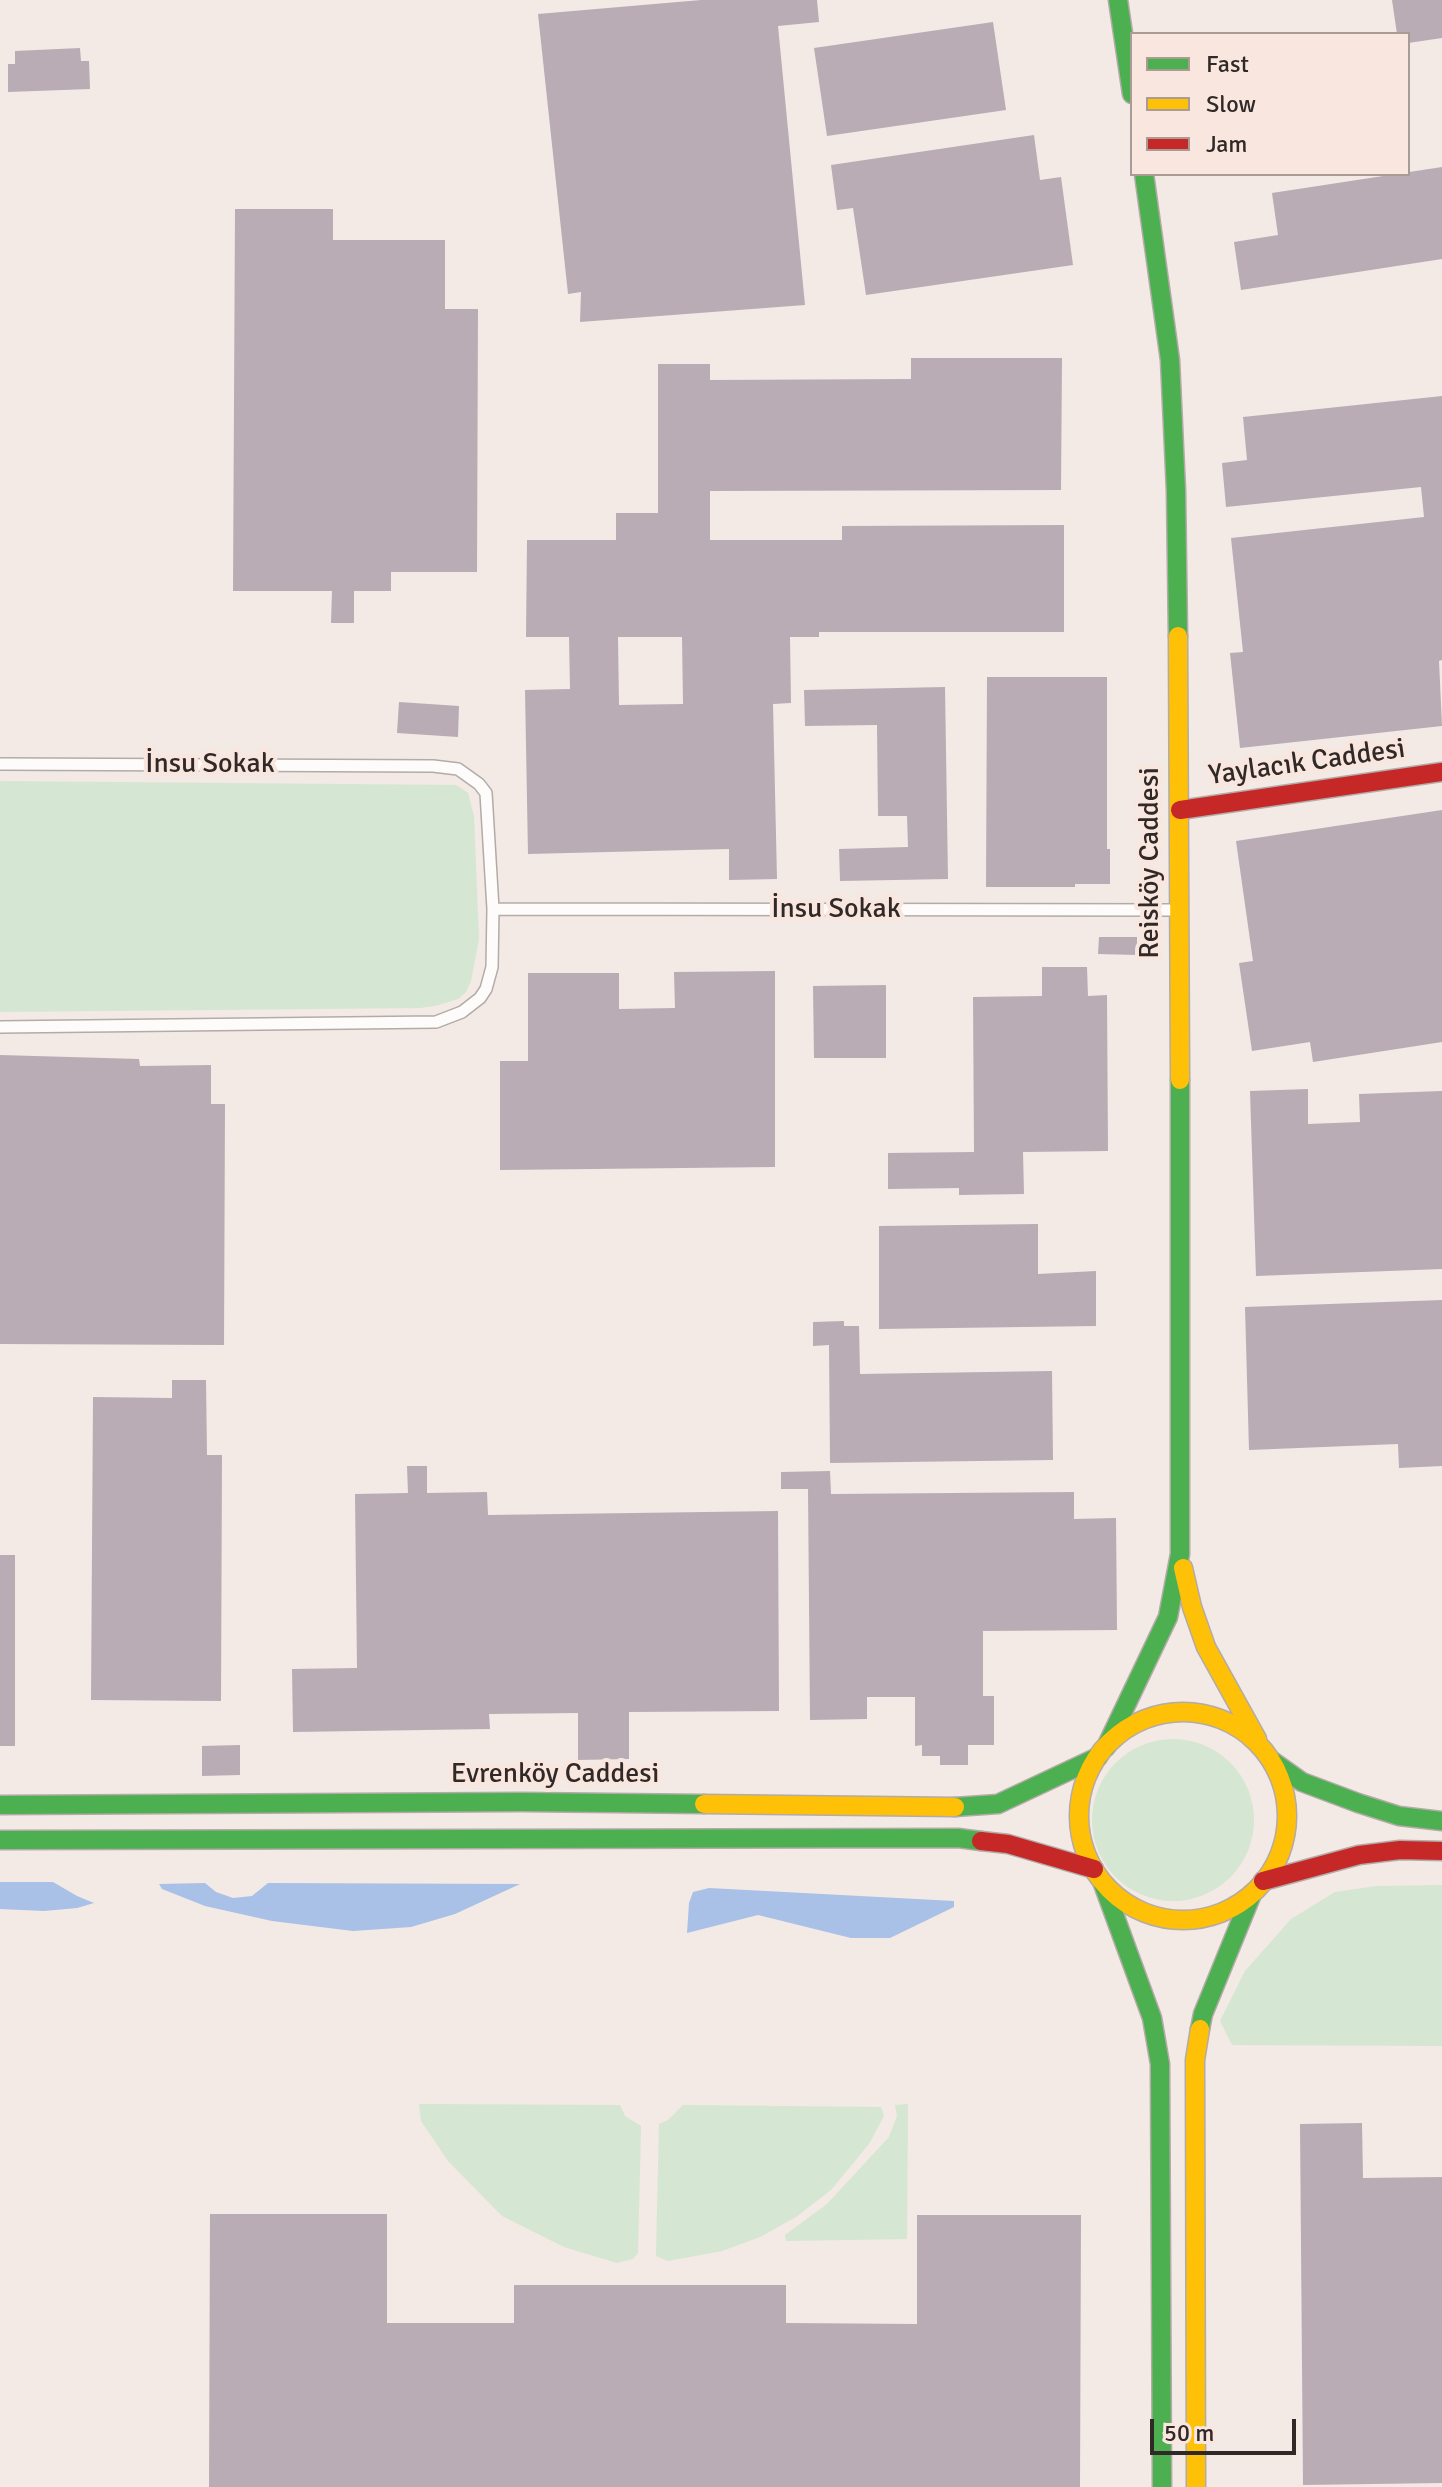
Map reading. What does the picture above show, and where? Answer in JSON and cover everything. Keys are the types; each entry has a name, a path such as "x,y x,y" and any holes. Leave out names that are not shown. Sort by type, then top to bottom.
{"street":[{"path":"1118,0 1130,81"},
{"name":"Reisköy Caddesi","path":"1102,1752 1168,1617 1180,1554 1180,810 1174,420 1164,310 1144,176"},
{"name":"Yaylacık Caddesi","path":"1180,810 1442,772"},
{"name":"Reisköy Caddesi","path":"1180,1554 1189,1596 1206,1647 1266,1753"},
{"path":"1162,2487 1160,2064 1152,2018 1082,1840 1080,1808 1087,1777 1102,1752 1127,1729 1165,1714 1189,1712 1221,1719 1242,1731 1302,1782 1399,1816 1442,1821"},
{"name":"Evrenköy Caddesi","path":"0,1805 522,1802 955,1808 984,1806 1012,1799 1102,1752"},
{"path":"1196,2487 1195,2060 1203,2014 1258,1888 1280,1853 1287,1822 1283,1789 1266,1753"},
{"path":"0,1840 958,1838 1008,1844 1098,1875 1114,1894 1143,1912 1175,1919 1208,1917 1231,1908 1258,1888 1359,1855 1400,1850 1442,1851"}],"lane":[{"name":"İnsu Sokak","path":"0,764 417,766 458,769 486,793 493,909 492,967 486,989 462,1012 436,1022 0,1027"},
{"name":"İnsu Sokak","path":"493,909 1179,910"}],"green space":[{"path":"0,781 456,785 468,793 474,816 479,939 471,981 458,999 420,1008 0,1012"},
{"path":"1173,1739 1204,1745 1230,1763 1248,1789 1254,1820 1248,1851 1230,1877 1204,1895 1173,1901 1142,1895 1116,1877 1098,1851 1092,1820 1098,1789 1116,1763 1142,1745"},
{"path":"1442,1885 1442,2046 1232,2045 1220,2021 1245,1971 1291,1919 1335,1892 1377,1886"},
{"path":"419,2104 620,2105 625,2116 641,2126 638,2253 633,2259 617,2263 564,2247 502,2216 448,2161 421,2121"},
{"path":"908,2104 907,2239 786,2241 785,2235 827,2204 889,2137 897,2116 895,2105"},
{"path":"683,2105 881,2107 884,2116 869,2144 831,2190 796,2217 760,2237 722,2251 668,2261 656,2256 659,2124 668,2120"}],"water":[{"path":"0,1882 53,1882 94,1903 44,1911 0,1909"},
{"path":"205,1883 216,1892 233,1898 252,1896 268,1883 520,1884 455,1914 411,1927 353,1931 272,1921 205,1906 162,1889 159,1884"},
{"path":"709,1888 954,1901 954,1907 890,1938 851,1938 758,1915 687,1933 693,1892"}],"building":[{"path":"701,0 817,0 819,22 778,26 805,305 580,322 581,292 568,294 538,14"},
{"path":"1392,0 1442,0 1442,38 1410,43 1410,32 1397,32"},
{"path":"993,22 1006,110 827,136 814,48"},
{"path":"80,48 81,61 89,61 90,89 8,92 8,64 15,64 15,51"},
{"path":"1034,135 1040,180 1061,177 1073,265 866,295 853,208 837,210 831,165"},
{"path":"1442,167 1442,259 1241,290 1234,242 1278,235 1272,193 1383,176 1410,176 1410,172"},
{"path":"235,209 333,209 333,240 445,240 445,309 478,309 477,572 391,572 391,591 354,591 354,623 331,623 332,591 233,591"},
{"path":"911,358 1062,358 1061,490 710,491 710,540 842,540 842,526 1064,525 1064,632 819,632 819,637 790,637 791,703 773,704 777,879 729,880 729,849 528,854 525,690 570,689 569,637 526,637 527,540 616,540 616,513 658,513 658,364 710,364 710,380 911,379","holes":["618,637 682,637 683,704 619,705"]},
{"path":"1442,396 1442,660 1439,661 1442,726 1240,748 1230,653 1243,652 1231,538 1424,517 1421,487 1226,507 1222,463 1247,460 1243,417"},
{"path":"987,677 1107,677 1107,849 1110,849 1110,884 986,887"},
{"path":"945,687 948,879 840,881 839,849 908,847 907,816 878,816 877,725 805,726 804,690"},
{"path":"399,702 459,706 458,737 397,733"},
{"path":"1442,810 1442,1042 1313,1062 1310,1042 1252,1051 1239,963 1253,961 1236,841"},
{"path":"1099,937 1137,937 1137,955 1098,954"},
{"path":"1042,967 1087,967 1088,996 1107,995 1108,1151 1023,1152 1024,1194 959,1195 959,1188 888,1189 888,1153 974,1152 973,997 1042,996"},
{"path":"775,971 775,1167 500,1170 500,1061 528,1061 528,973 619,973 619,1009 675,1008 674,972"},
{"path":"886,985 886,1058 814,1058 813,986"},
{"path":"0,1055 139,1059 140,1066 211,1065 211,1104 225,1104 224,1345 0,1344"},
{"path":"1308,1089 1308,1124 1360,1122 1359,1094 1442,1091 1442,1269 1256,1276 1250,1091"},
{"path":"1038,1224 1038,1274 1096,1271 1096,1326 879,1329 879,1226"},
{"path":"1442,1300 1442,1466 1399,1468 1398,1444 1249,1450 1245,1307"},
{"path":"844,1321 844,1326 859,1326 860,1374 1052,1371 1053,1460 830,1463 829,1345 813,1346 813,1322"},
{"path":"172,1380 206,1380 207,1455 222,1455 221,1701 91,1700 93,1397 172,1398"},
{"path":"407,1466 427,1466 427,1493 487,1492 488,1515 778,1511 779,1711 629,1712 629,1759 578,1760 578,1713 489,1714 490,1729 293,1732 292,1669 357,1668 355,1494 408,1493"},
{"path":"830,1471 831,1494 1074,1492 1074,1519 1116,1518 1117,1630 983,1631 983,1696 994,1696 994,1745 968,1745 968,1765 940,1765 940,1756 922,1756 922,1745 915,1746 915,1697 867,1697 867,1719 810,1720 808,1489 781,1489 781,1472"},
{"path":"0,1555 15,1555 15,1746 0,1746"},
{"path":"240,1745 240,1775 202,1776 202,1746"},
{"path":"1362,2123 1363,2178 1442,2177 1442,2483 1303,2485 1300,2124"},
{"path":"210,2214 387,2214 387,2323 514,2323 514,2285 786,2285 786,2323 917,2324 917,2215 1081,2215 1080,2487 209,2487"}],"traffic: fast":[{"path":"1118,0 1130,81"},
{"path":"1144,176 1170,360 1178,636"},
{"path":"1106,1747 1168,1617 1180,1554 1180,1080"},
{"path":"955,1807 998,1804 1098,1757"},
{"path":"1271,1760 1302,1782 1358,1803 1399,1816 1442,1821"},
{"path":"0,1805 704,1804"},
{"path":"0,1840 958,1838 981,1841"},
{"path":"1103,1884 1152,2018 1160,2064 1162,2487"},
{"path":"1200,2029 1203,2014 1252,1894"}],"traffic: slow":[{"path":"1178,636 1180,1080"},
{"path":"1183,1568 1206,1647 1257,1739"},
{"path":"1183,1712 1223,1720 1256,1743 1279,1776 1287,1816 1279,1856 1256,1889 1223,1912 1183,1920 1143,1912 1110,1889 1087,1856 1079,1816 1087,1776 1110,1743 1143,1720 1183,1712"},
{"path":"704,1804 955,1807"},
{"path":"1196,2487 1195,2060 1200,2029"}],"traffic: jam":[{"path":"1180,810 1442,772"},
{"path":"981,1841 1008,1844 1094,1869"},
{"path":"1263,1881 1359,1855 1400,1850 1442,1851"}]}
